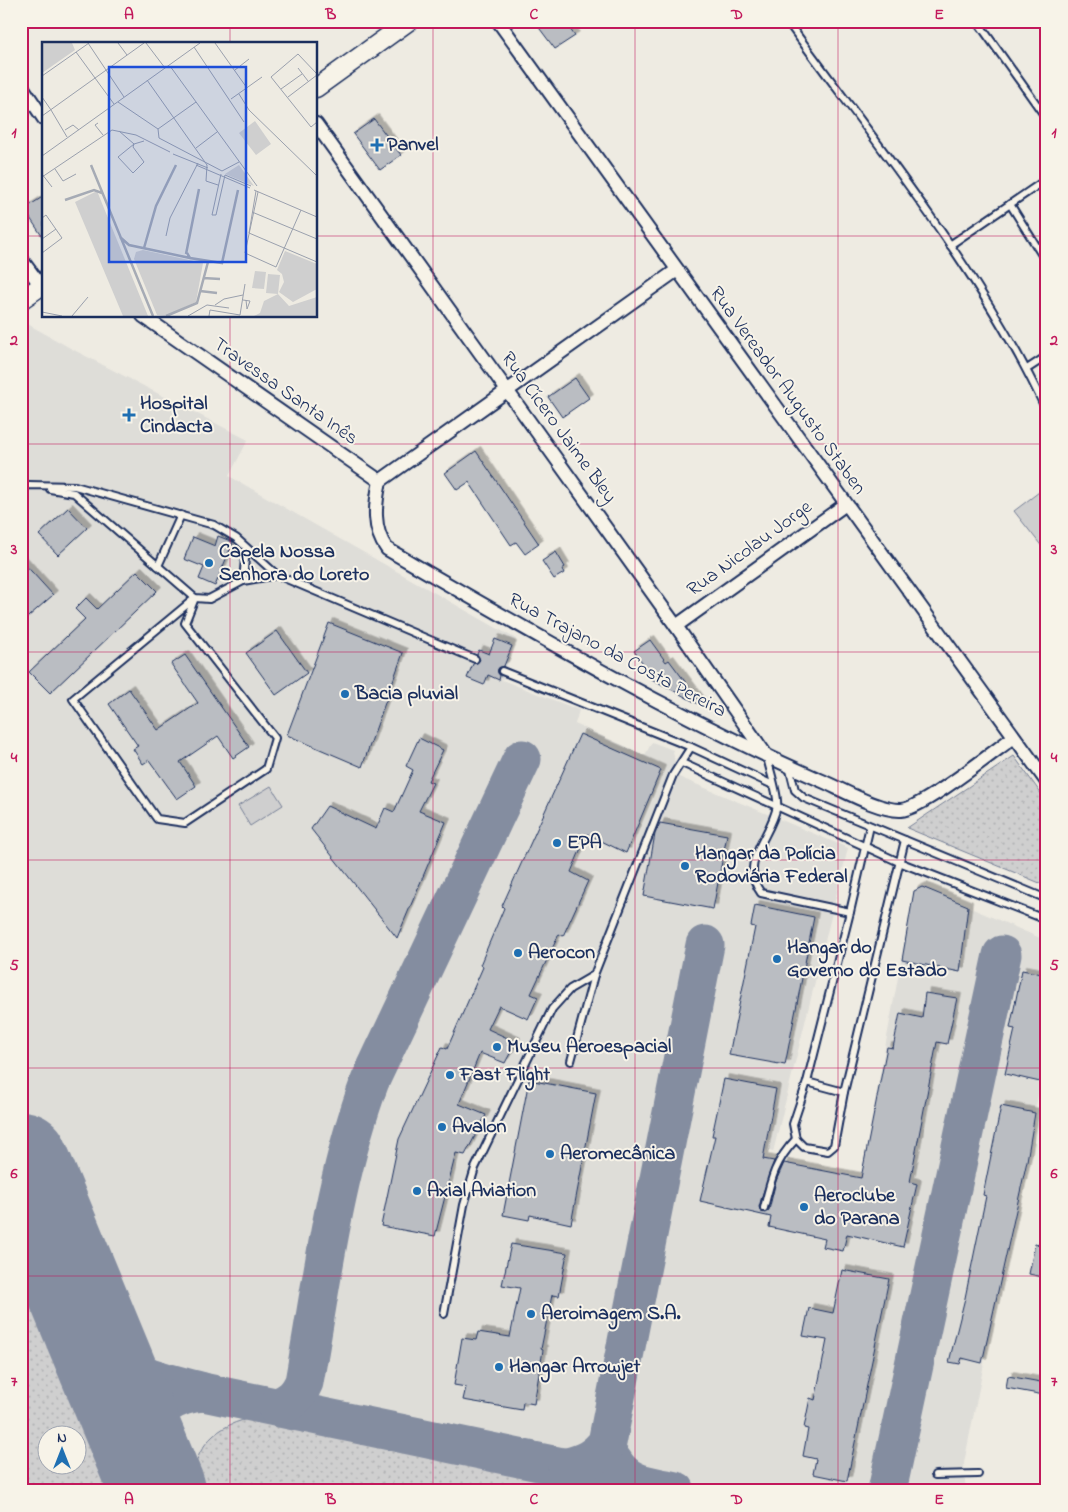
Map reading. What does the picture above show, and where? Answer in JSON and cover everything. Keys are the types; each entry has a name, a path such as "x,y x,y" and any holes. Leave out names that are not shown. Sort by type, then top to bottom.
{"main road":[{"path":"318,87 409,21"},
{"path":"21,300 42,285"}],"street":[{"name":"Rua Vereador Augusto Staben","path":"505,25 677,270 1047,782"},
{"path":"21,85 42,116"},
{"name":"Rua Cícero Jaime Bley","path":"319,133 507,390 676,626 766,756"},
{"path":"21,259 42,285"},
{"path":"380,481 677,270"},
{"name":"Travessa Santa Inês","path":"146,318 380,481"},
{"name":"Rua Trajano da Costa Pereira","path":"380,481 376,499 376,516 382,542 387,550 620,683 766,756 880,806 900,810 919,804 1014,737"},
{"name":"Rua Nicolau Jorge","path":"676,626 846,504"}],"lane":[{"path":"787,21 950,245 1027,369 1047,412"},
{"path":"979,22 1047,119"},
{"path":"950,245 1047,179"},
{"path":"1010,204 1047,263"},
{"path":"1027,369 1047,356"},
{"path":"24,486 75,486 214,525 236,538 277,575 475,659"},
{"path":"24,486 74,493 195,598 209,599 242,581 277,575"},
{"path":"158,566 180,515"},
{"path":"242,581 246,548"},
{"path":"195,598 185,623 275,738 266,769 185,822 157,818 73,699 195,598"},
{"path":"502,671 690,747 773,785"},
{"path":"571,1061 594,975 673,775 690,747"},
{"path":"766,756 777,806 752,866 754,882 761,893 850,912"},
{"path":"682,763 898,862 1047,920"},
{"path":"789,766 794,790 798,796 1047,899"},
{"path":"870,826 807,1082 794,1124 796,1139 804,1147 828,1151 834,1146 844,1092 898,862 905,840"},
{"path":"444,1314 464,1205 475,1168 552,1009 570,989 594,975"},
{"path":"807,1082 844,1092"},
{"path":"764,1208 773,1172 784,1152 796,1139"},
{"path":"935,1475 978,1474"}],"shaded area":[{"path":"24,322 72,349 248,440 229,476 516,639 502,680 579,710 575,724 645,755 652,742 673,750 675,764 667,772 848,848 773,1152 765,1150 753,1207 773,1211 783,1163 861,1178 914,891 922,887 1047,941 1047,1051 964,1463 967,1491 21,1491 21,324"},
{"path":"1047,486 1047,553 1014,511"},
{"path":"1014,756 1047,802 1047,886 907,828"},
{"path":"271,786 283,805 250,826 238,806"},
{"path":"21,1237 124,1491 21,1491"},
{"path":"248,1419 267,1421 597,1491 195,1491 195,1465 199,1454 206,1444 224,1428"}],"building":[{"path":"534,21 564,21 575,36 555,49"},
{"name":"Panvel","path":"374,119 401,155 380,170 353,134"},
{"path":"42,197 42,236 24,209"},
{"path":"575,378 589,398 562,417 548,397"},
{"path":"476,451 539,544 525,554 516,542 511,545 469,482 457,490 445,473"},
{"path":"68,508 87,528 58,555 39,535"},
{"name":"Capela Nossa Senhora do Loreto","path":"218,536 233,542 215,586 199,579 204,567 184,559 193,537 215,546"},
{"path":"556,552 565,567 562,569 564,573 554,579 542,561"},
{"path":"21,560 53,595 21,623"},
{"path":"137,571 157,591 50,693 29,672 85,619 75,609 86,598 97,609"},
{"name":"Bacia pluvial","path":"329,623 403,653 362,767 287,735"},
{"path":"277,631 307,673 276,695 246,653"},
{"path":"495,639 512,646 504,666 498,669 499,680 488,675 484,685 467,678 473,664 480,660 477,654 479,650 489,654"},
{"path":"650,640 666,662 669,660 704,707 646,676 650,673 634,651"},
{"path":"185,655 249,747 233,758 218,736 180,762 196,786 177,799 149,760 143,764 133,749 138,746 109,704 129,689 158,730 198,703 171,664"},
{"path":"580,734 661,770 626,853 587,834 571,872 588,881 563,936 559,934 531,994 538,997 528,1019 499,1006 488,1029 516,1042 505,1063 480,1053 459,1104 486,1115 465,1155 456,1153 435,1236 381,1226 399,1139 442,1047 447,1049 483,967 480,965 504,908 502,906"},
{"path":"419,738 443,750 428,781 433,783 419,811 446,822 397,938 311,829 327,806 376,829 385,808 394,812 413,770 406,766"},
{"name":"Hangar da Polícia Rodoviária Federal","path":"660,823 727,835 713,909 644,896 655,834"},
{"path":"922,887 968,906 960,972 902,960 914,891"},
{"path":"755,905 814,917 785,1065 729,1055 755,927 751,926"},
{"path":"1022,970 1047,975 1047,1051 1040,1082 1005,1074 1015,1029 1010,1028"},
{"path":"925,993 957,998 947,1044 937,1042 910,1182 917,1184 903,1247 847,1234 843,1251 823,1247 825,1239 769,1227 771,1217 700,1201 715,1136 712,1136 724,1079 776,1089 763,1159 774,1161 759,1207 761,1212 765,1213 769,1210 776,1181 784,1163 861,1178 887,1047 893,1048 900,1013 922,1018"},
{"name":"Aeromecânica","path":"529,1080 596,1093 571,1224 530,1215 529,1220 503,1215"},
{"path":"1001,1106 1035,1113 1027,1161 982,1363 962,1358 960,1364 949,1362 965,1298 986,1196 983,1195"},
{"path":"511,1244 567,1253 559,1296 552,1295 541,1349 543,1350 534,1404 523,1402 522,1410 463,1400 466,1387 454,1385 462,1338 476,1340 478,1332 510,1337 520,1288 502,1285"},
{"path":"1035,1244 1047,1246 1047,1278 1029,1274"},
{"path":"842,1270 889,1279 847,1481 813,1474 816,1459 803,1456 808,1429 804,1428 810,1398 815,1400 827,1340 803,1336 809,1308 833,1313"},
{"path":"1008,1376 1046,1383 1044,1395 1006,1388"}],"taxiway":[{"path":"277,1407 294,1398 304,1382 338,1192 347,1154 370,1081 522,759"},
{"path":"567,1467 589,1459 607,1443 705,945"},
{"path":"887,1491 1002,955"},
{"path":"88,1321 118,1359 131,1369 162,1381 203,1392 630,1481"},
{"path":"148,1467 146,1436 153,1417 159,1410 175,1399 203,1392"},
{"path":"613,1461 632,1480 676,1491"}],"runway":[{"path":"21,1159 158,1491"}],"place":[{"name":"Panvel","path":"377,145"},
{"name":"Hospital Cindacta","path":"129,415"},
{"name":"Capela Nossa Senhora do Loreto","path":"209,563"},
{"name":"Bacia pluvial","path":"345,694"},
{"name":"EPA","path":"557,843"},
{"name":"Hangar da Polícia Rodoviária Federal","path":"685,866"},
{"name":"Aerocon","path":"518,953"},
{"name":"Hangar do Governo do Estado","path":"777,959"},
{"name":"Museu Aeroespacial","path":"497,1047"},
{"name":"Fast Flight","path":"450,1075"},
{"name":"Avalon","path":"442,1127"},
{"name":"Aeromecânica","path":"550,1154"},
{"name":"Axial Aviation","path":"417,1191"},
{"name":"Aeroclube do Parana","path":"804,1207"},
{"name":"Aeroimagem S.A.","path":"531,1314"},
{"name":"Hangar Arrowjet","path":"499,1367"}]}
